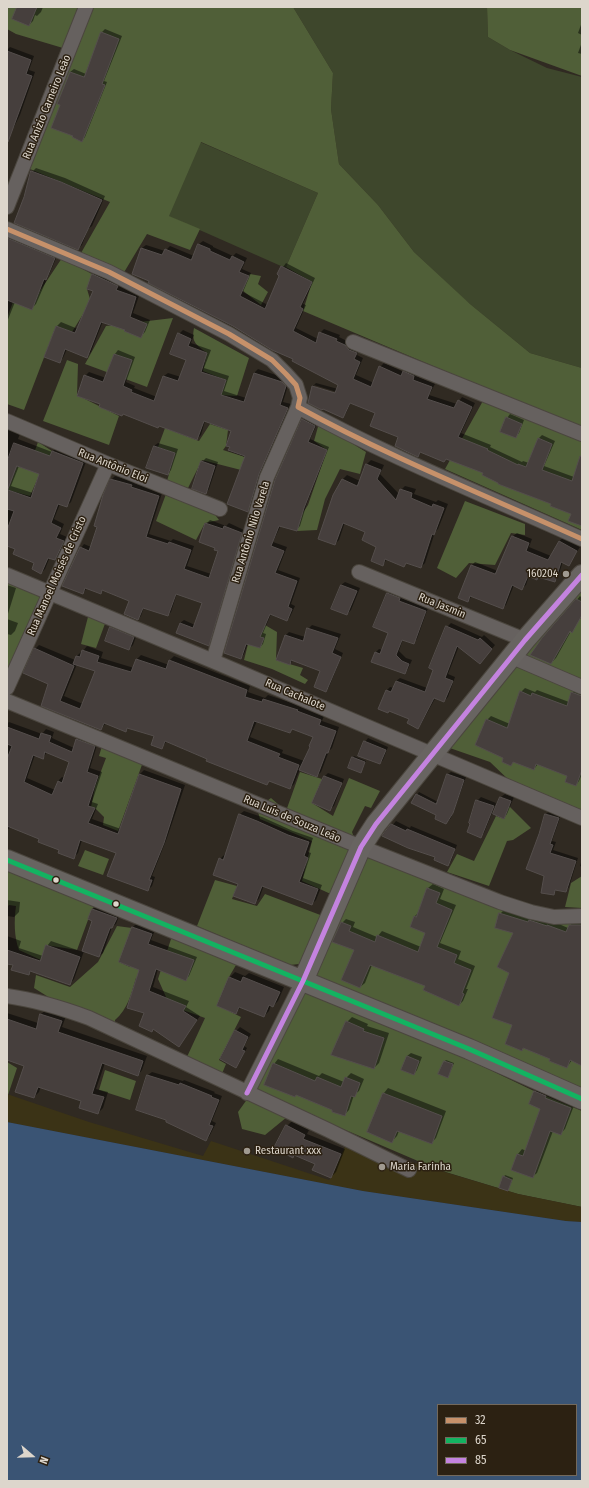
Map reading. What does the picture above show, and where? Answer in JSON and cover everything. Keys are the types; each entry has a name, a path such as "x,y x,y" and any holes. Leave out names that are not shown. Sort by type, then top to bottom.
{"main road":[{"path":"303,981 361,847 376,824 525,640 582,575"},
{"path":"7,860 303,981 582,1099"}],"street":[{"name":"Rua Anizio Carneiro Leão","path":"7,207 86,7"},
{"path":"7,229 109,272 229,334 272,360 296,385 300,398 298,407 378,448 582,539"},
{"path":"353,342 582,434"},
{"name":"Rua Antônio Nilo Varela","path":"213,660 267,477 298,407"},
{"name":"Rua Antônio Eloi","path":"7,421 108,464 220,508"},
{"name":"Rua Manoel Moisés de Cristo","path":"7,688 108,464"},
{"name":"Rua Jasmin","path":"359,572 525,640"},
{"name":"Rua Cachalote","path":"7,575 213,660 582,818"},
{"path":"512,657 582,688"},
{"name":"Rua Luís de Souza Leão","path":"7,700 361,847 500,902 531,912 554,917 582,916"},
{"path":"247,1093 303,981"},
{"path":"7,996 61,1008 90,1018 409,1170"}],"green space":[{"path":"7,7 293,7 333,73 331,109 339,164 378,205 414,252 470,304 530,353 582,368 582,429 303,311 312,282 286,267 318,193 201,142 169,216 200,229 190,250 147,234 123,274 81,253 110,202 25,167 73,51 16,34 7,29"},
{"path":"293,7 487,7 488,37 510,50 547,68 582,77 582,368 530,353 465,300 414,252 378,205 339,164 331,109 333,73"},
{"path":"487,7 582,7 582,76 510,50 488,37"},
{"path":"200,142 318,193 286,267 168,216"},
{"path":"62,258 92,274 87,289 90,299 85,311 72,332 56,326 24,410 7,404 7,318 13,302 32,309 40,291"},
{"path":"250,274 261,276 258,284 268,292 261,305 242,290 246,278"},
{"path":"173,318 147,387 85,364 106,326"},
{"path":"194,328 249,358 237,396 221,395 226,380 203,371 207,353 198,346 194,340"},
{"path":"67,360 78,364 77,395 119,416 109,445 43,421"},
{"path":"484,399 582,440 582,530 445,469"},
{"path":"319,423 366,452 360,474 340,469 325,499 317,530 297,531 302,514 308,505 327,450 314,441"},
{"path":"210,424 228,430 226,446 223,450 245,457 241,470 202,460 188,488 167,481 175,453 158,447 165,428 199,441"},
{"path":"38,442 52,451 41,479 37,480 30,496 8,490 17,466 28,470"},
{"path":"166,494 213,512 219,520 205,523 196,540 156,521"},
{"path":"465,501 525,524 525,535 511,533 495,565 469,563 456,578 437,568"},
{"path":"7,581 42,596 7,675"},
{"path":"582,581 582,681 518,655"},
{"path":"89,613 106,621 96,648 81,644"},
{"path":"265,625 277,632 276,660 303,668 300,675 308,680 305,684 272,669 244,660 248,644 260,648 263,638 252,634"},
{"path":"513,661 582,685 582,814 512,783 490,762 444,746"},
{"path":"102,746 143,762 118,831 103,825 104,817 95,808 91,807 95,787 106,758 99,756"},
{"path":"300,772 322,779 312,803 333,816 349,778 380,791 371,808 365,806 352,832 355,840 333,895 302,881 312,841 260,819 257,808 271,798 286,811"},
{"path":"509,806 531,828 513,840 507,841 489,886 447,872 457,854 474,861 496,816 504,819"},
{"path":"85,850 109,859 103,875 78,866"},
{"path":"368,854 582,921 582,1092 311,976"},
{"path":"7,865 98,902 92,909 77,950 46,945 41,960 19,950 15,928 16,906 9,905 7,907"},
{"path":"582,876 582,908 565,907 571,883"},
{"path":"215,880 237,886 232,899 257,906 265,894 323,916 305,958 299,964 290,965 197,926"},
{"path":"117,926 132,928 119,962 130,967 136,966 153,983 136,978 128,1001 123,1011 115,1020 115,1025 58,1003 34,988 36,975 70,987 98,962"},
{"path":"171,939 186,939 236,965 217,1005 241,1017 219,1060 226,1064 221,1076 186,1059 205,1018 166,1004 166,997 158,979"},
{"path":"305,985 411,1032 534,1091 582,1111 582,1207 518,1194 439,1170 252,1090"},
{"path":"7,1062 17,1068 8,1095 7,1094"},
{"path":"105,1070 136,1081 130,1100 99,1090"},
{"path":"248,1098 287,1117 265,1135 242,1129 238,1112"}],"sand":[{"name":"Maria Farinha","path":"7,1094 89,1122 203,1156 211,1141 329,1180 348,1140 361,1147 518,1194 582,1207 582,1222 566,1221 363,1191 7,1122"}],"water":[{"path":"7,1122 363,1191 566,1221 582,1222 582,1481 7,1481"}],"building":[{"path":"17,7 37,7 29,26 12,19"},
{"path":"101,32 119,39 102,84 105,85 82,142 72,137 73,136 51,128 60,105 57,104 70,72 84,77"},
{"path":"7,51 31,60 26,74 32,76 8,142 7,141"},
{"path":"31,171 102,200 78,250 14,223 24,197"},
{"path":"7,238 55,258 46,280 44,279 32,310 7,300"},
{"path":"198,244 230,260 232,256 244,262 239,272 249,276 240,296 265,309 279,276 277,274 281,266 312,282 300,307 303,309 293,331 316,343 319,332 337,339 336,341 345,345 349,350 357,353 354,359 360,362 353,379 371,387 379,366 401,376 403,371 414,376 413,380 432,387 427,399 454,408 458,400 472,407 458,437 488,449 487,450 518,465 526,467 538,438 552,444 542,470 572,481 580,456 582,456 582,526 568,521 571,514 550,506 551,504 498,484 482,475 483,473 446,459 444,462 420,452 418,457 395,446 398,437 370,426 375,413 350,403 343,418 308,403 312,386 335,393 338,385 292,361 293,359 272,350 233,326 148,283 149,281 132,274 141,248 162,255 165,249 191,260"},
{"path":"92,274 118,286 116,290 136,297 130,317 147,324 141,338 124,331 125,330 101,322 87,358 65,349 60,363 44,357 56,326 75,333 93,291 87,289"},
{"path":"178,333 191,339 188,346 207,353 201,372 226,380 221,395 244,402 254,373 282,382 286,386 280,405 288,408 259,474 248,512 227,504 245,456 228,450 230,447 226,446 231,431 204,421 197,440 159,426 158,428 123,414 122,416 99,407 100,404 77,396 84,375 103,382 114,354 132,360 123,386 132,390 131,392 154,401 163,376 178,381 186,360 170,354"},
{"path":"506,417 522,424 516,438 500,432"},
{"path":"302,419 315,426 308,442 327,450 304,508 297,531 279,526 271,546 284,551 275,573 297,581 288,607 292,609 287,621 270,614 260,637 264,638 260,648 246,644 241,659 224,653 275,480"},
{"path":"14,443 50,456 52,451 83,463 67,507 58,504 51,523 61,528 56,538 64,541 55,560 48,558 41,574 32,569 34,563 13,554 15,549 7,546 7,530 14,511 7,509 7,462","holes":["17,466 39,474 31,498 8,490"]},
{"path":"154,446 175,453 168,475 146,468"},
{"path":"201,461 215,466 206,494 192,489"},
{"path":"366,464 381,470 377,479 396,500 400,489 412,493 411,498 432,507 433,504 444,508 434,535 432,534 421,568 406,563 404,567 385,559 383,566 371,561 376,547 362,540 365,532 343,523 335,545 318,539 333,495 342,479 357,486"},
{"path":"110,479 132,485 131,487 159,496 146,537 168,544 169,542 191,550 184,569 209,578 218,551 214,550 215,548 199,542 205,523 223,529 224,526 242,533 209,646 176,633 180,623 193,628 202,603 176,594 168,616 143,608 138,620 124,614 129,601 102,590 101,594 85,588 83,594 62,586 80,547 89,551 97,527 94,526 103,495"},
{"path":"512,536 529,543 526,551 548,560 559,541 577,551 569,566 561,562 555,582 538,577 537,580 528,576 522,590 512,585 503,609 470,596 468,602 458,598 471,565 495,574"},
{"path":"341,585 357,591 347,615 331,609"},
{"path":"387,593 400,598 399,601 426,611 414,644 402,640 396,655 402,661 409,664 405,674 371,662 375,652 380,654 388,633 373,627"},
{"path":"576,599 582,602 582,615 572,633 570,631 551,664 530,655 542,638"},
{"path":"446,626 478,640 480,638 492,649 480,664 457,646 445,678 453,681 444,702 434,698 418,729 407,723 409,719 389,711 388,713 378,709 386,690 391,692 396,681 425,692 433,670 429,668"},
{"path":"110,627 134,637 129,650 105,641"},
{"path":"307,628 338,638 332,653 341,657 326,692 314,687 320,671 291,660 290,665 276,660 285,635 303,641"},
{"path":"34,648 74,666 60,701 80,709 95,671 73,664 76,656 80,657 82,650 99,656 97,662 131,672 136,659 166,669 169,660 247,690 245,697 262,702 263,699 298,710 297,711 321,720 319,725 336,731 317,777 299,770 313,737 292,729 290,733 254,721 247,741 280,754 278,757 299,765 290,789 269,781 267,785 206,761 207,759 165,741 162,749 151,745 154,736 127,728 126,732 104,723 101,730 41,706 48,684 23,673"},
{"path":"520,691 531,696 532,693 567,706 571,692 582,696 582,770 576,786 565,782 567,776 536,764 534,770 513,762 511,766 502,762 503,758 475,745 486,719 507,728"},
{"path":"7,727 39,739 41,733 51,736 49,742 72,752 76,739 95,746 87,772 98,776 88,806 95,808 88,823 118,834 139,774 181,789 164,843 149,880 152,880 148,891 107,876 116,853 80,840 74,859 58,853 59,850 38,842 39,839 7,826 7,759 12,746 7,744","holes":["45,752 69,762 62,783 58,781 52,795 24,782 33,755 43,759"]},
{"path":"364,741 386,750 380,764 358,756"},
{"path":"352,757 365,762 361,773 348,768"},
{"path":"447,774 464,780 453,813 446,824 435,819 436,815 411,803 416,794 436,804"},
{"path":"324,776 342,783 330,811 312,803"},
{"path":"500,797 511,801 504,819 493,814"},
{"path":"476,800 494,806 481,838 467,832"},
{"path":"239,814 288,835 309,842 304,856 308,858 299,882 318,889 312,905 262,886 255,904 233,896 238,884 213,875 219,858 223,860"},
{"path":"545,814 559,818 550,844 553,845 550,853 576,861 566,892 555,890 554,895 541,893 544,876 526,869"},
{"path":"391,824 455,849 448,866 434,860 435,857 408,848 382,836"},
{"path":"427,888 440,893 436,903 452,910 437,947 457,955 454,963 471,970 462,993 464,994 459,1006 423,990 425,986 370,965 360,988 341,980 354,950 332,942 341,922 351,926 349,931 375,942 377,935 418,952 425,933 410,927 414,916 416,917"},
{"path":"92,909 117,918 112,928 110,928 99,957 82,951 92,921 88,919"},
{"path":"499,913 528,922 529,920 547,925 566,932 569,925 582,925 582,1066 570,1060 567,1068 523,1048 522,1051 505,1044 512,1025 492,1018 509,973 497,967 513,933 495,928"},
{"path":"132,927 152,934 148,944 194,960 186,981 156,969 149,991 186,1006 183,1011 197,1020 179,1047 153,1029 152,1032 139,1026 144,1013 127,1008 139,970 119,962"},
{"path":"46,945 80,957 70,985 30,971 29,975 11,970 13,965 7,964 7,950 40,961"},
{"path":"229,977 241,982 243,977 280,992 273,1007 269,1005 264,1017 239,1007 236,1014 217,1006"},
{"path":"40,1014 62,1021 58,1032 143,1061 138,1076 102,1063 92,1094 104,1097 98,1114 79,1108 81,1101 38,1087 34,1098 15,1092 24,1066 7,1060 7,1019 36,1029"},
{"path":"346,1021 364,1029 363,1031 384,1038 374,1069 331,1055"},
{"path":"235,1030 248,1037 242,1050 245,1051 236,1068 220,1059"},
{"path":"407,1056 419,1061 414,1075 401,1070"},
{"path":"444,1061 453,1064 448,1078 438,1074"},
{"path":"273,1063 315,1081 317,1077 341,1087 345,1077 360,1083 355,1097 351,1096 345,1116 332,1112 332,1110 296,1095 295,1097 264,1085"},
{"path":"147,1075 179,1085 180,1083 219,1100 209,1125 213,1126 206,1141 166,1122 166,1120 136,1110"},
{"path":"534,1091 546,1096 545,1098 571,1108 561,1135 550,1131 533,1178 511,1170 517,1154 523,1156 540,1109 529,1104"},
{"path":"383,1093 442,1116 432,1144 397,1131 392,1143 367,1132"},
{"path":"286,1125 305,1135 303,1139 341,1154 331,1178 312,1170 315,1164 294,1155 293,1158 274,1148"},
{"path":"503,1176 512,1180 508,1191 499,1188"}],"transit line":[{"name":"32","path":"7,229 109,272 229,334 272,360 296,385 300,398 298,407 367,443 582,539"},
{"name":"85","path":"247,1093 303,981 361,847 376,824 525,640 582,575"},
{"name":"65","path":"7,860 469,1049 582,1099"}],"place":[{"name":"160204","path":"566,574"},
{"name":"Restaurant xxx","path":"247,1151"},
{"name":"Maria Farinha","path":"382,1167"}]}
